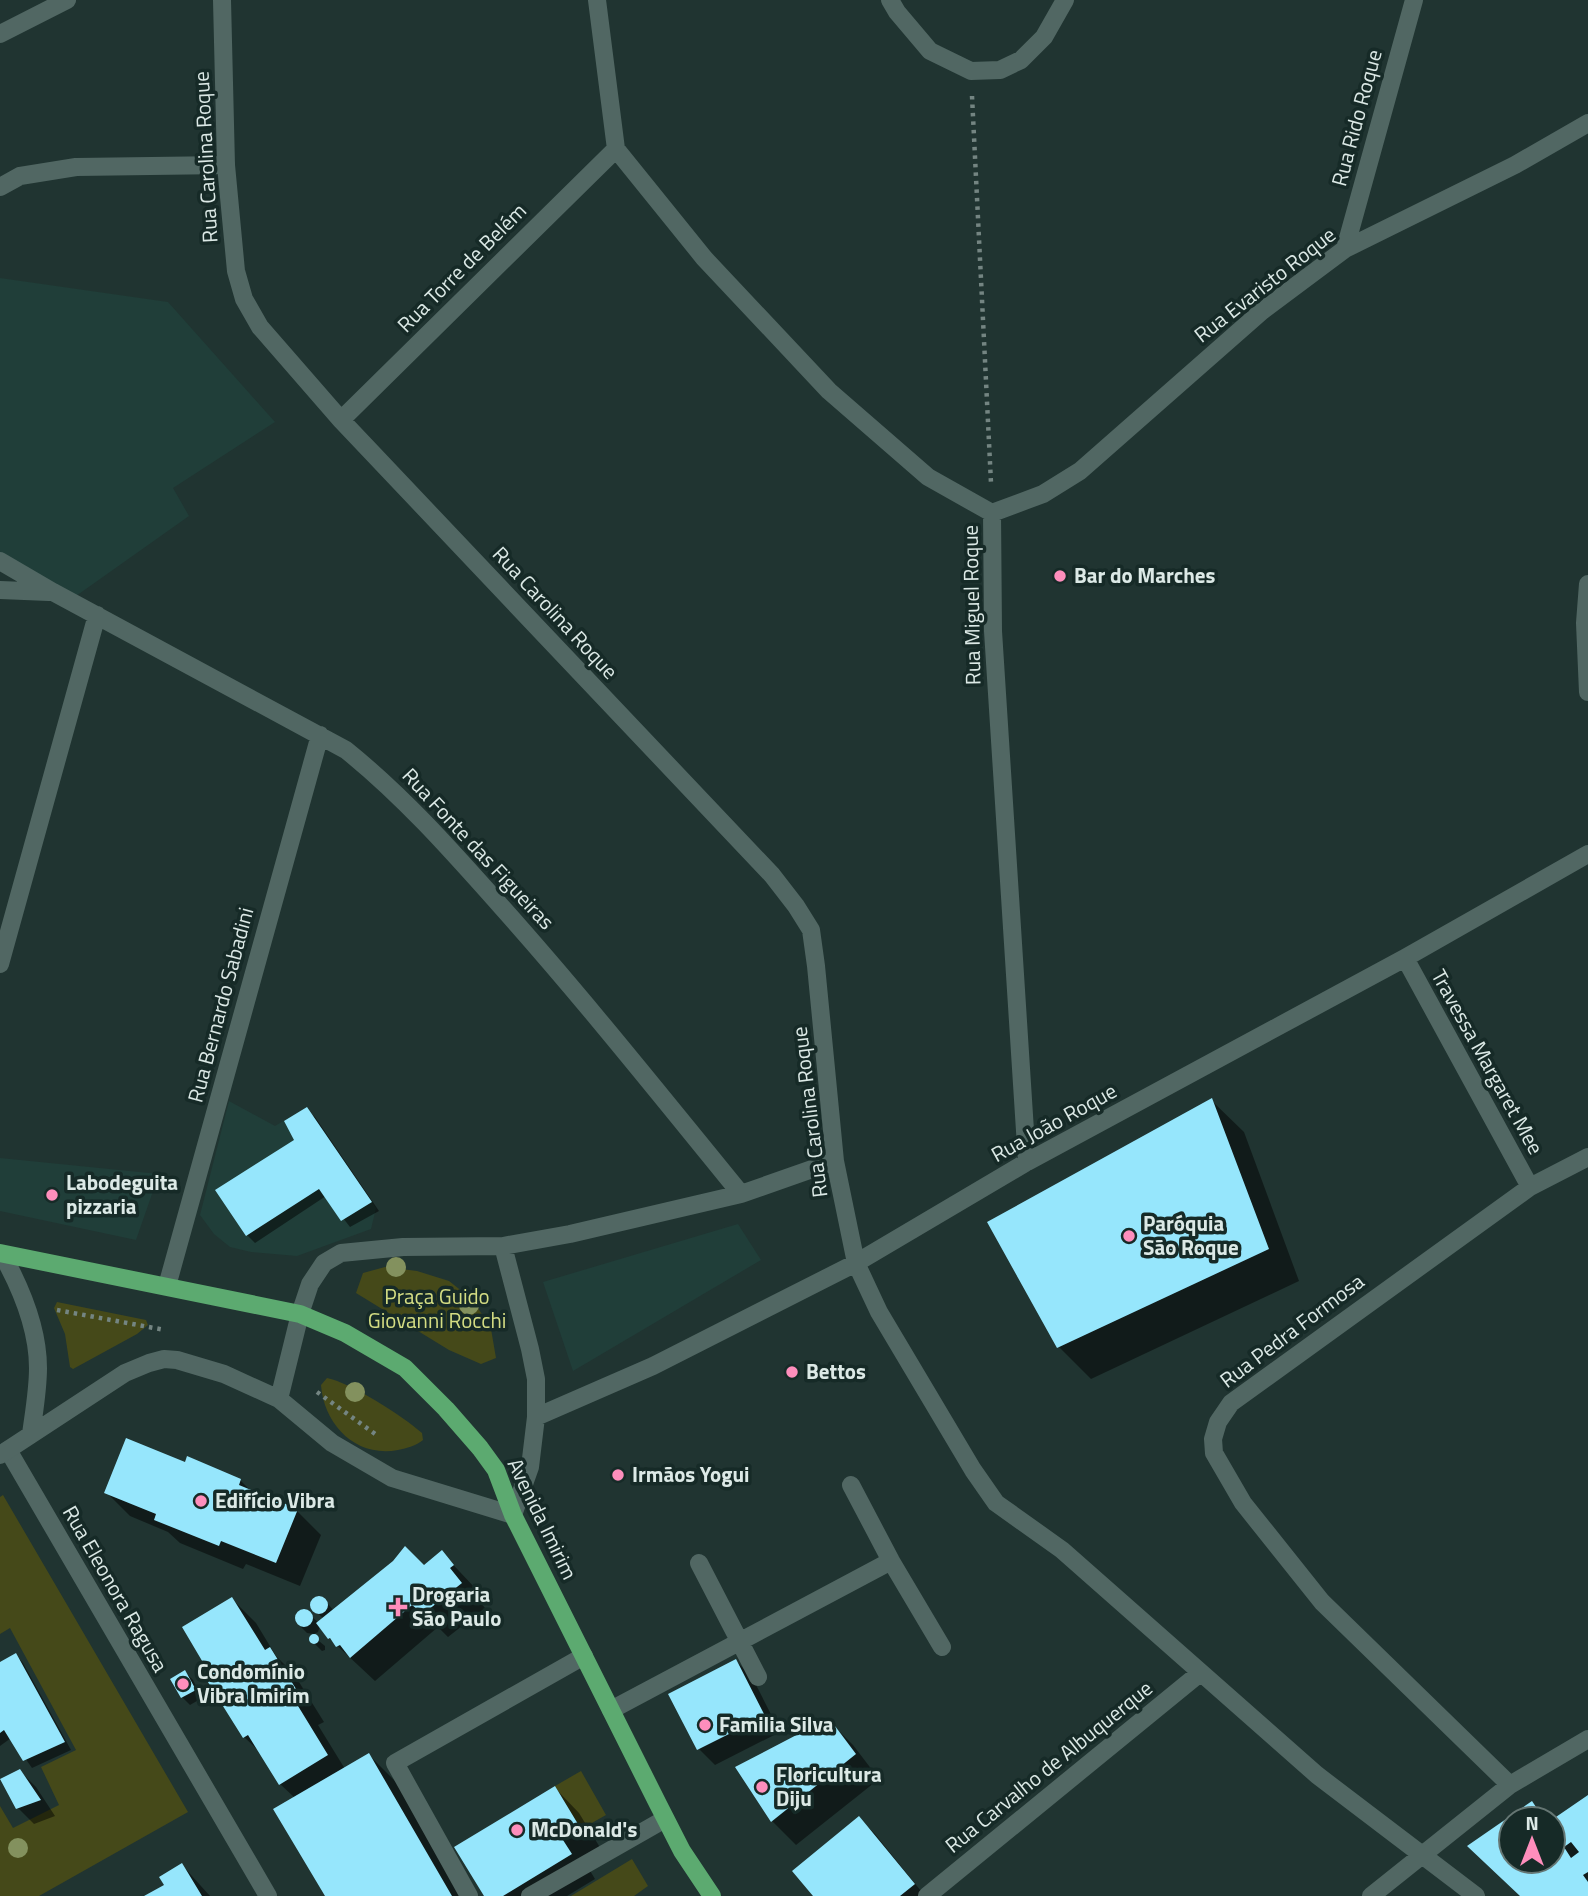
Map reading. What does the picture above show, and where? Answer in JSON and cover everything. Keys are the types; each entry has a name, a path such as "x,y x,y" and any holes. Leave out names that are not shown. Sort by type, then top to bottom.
{"main road":[{"name":"Avenida Imirim","path":"1,1253 300,1314 345,1333 405,1368 446,1409 496,1470 513,1515 682,1851 712,1896"}],"street":[{"path":"0,34 67,0"},
{"name":"Rua Carolina Roque","path":"222,0 226,165 236,271 244,299 260,327 341,420 772,875 811,930 817,966 835,1161 856,1263 879,1312 973,1470 996,1503 1062,1550 1317,1775 1476,1896"},
{"path":"597,0 615,149"},
{"path":"890,0 930,51 971,71 1000,70 1021,60 1044,37 1065,0"},
{"name":"Rua Rido Roque","path":"1345,248 1414,0"},
{"name":"Rua Evaristo Roque","path":"992,513 1043,494 1080,471 1262,311 1345,248 1515,165 1588,123"},
{"name":"Rua Torre de Belém","path":"341,420 615,149"},
{"name":"Rua Miguel Roque","path":"615,149 704,258 829,391 928,477 992,513 993,631 1027,1162"},
{"path":"0,187 20,176 76,167 226,165"},
{"name":"Rua Fonte das Figueiras","path":"0,561 320,735 346,750 385,782 426,821 560,972 741,1194"},
{"path":"1588,584 1585,623 1588,692"},
{"path":"0,590 53,592"},
{"path":"0,964 97,615"},
{"name":"Rua Bernardo Sabadini","path":"167,1286 320,735"},
{"name":"Rua João Roque","path":"536,1417 653,1366 856,1263 1027,1162 1405,958 1588,855"},
{"name":"Travessa Margaret Mee","path":"1405,958 1530,1187"},
{"name":"Rua Pedra Formosa","path":"1510,1785 1322,1602 1243,1503 1214,1453 1213,1439 1218,1422 1231,1403 1530,1187 1588,1157"},
{"path":"279,1399 300,1314 316,1275 324,1263 341,1253 403,1247 503,1246 570,1234 741,1194 835,1161"},
{"path":"4,1453 125,1373 164,1359 177,1360 224,1374 279,1399 332,1443 392,1478 513,1515 530,1467 536,1417 536,1379 503,1246"},
{"path":"1,1253 17,1281 34,1337 38,1366 31,1434"},
{"name":"Rua Eleonora Ragusa","path":"4,1453 268,1896"},
{"path":"851,1485 891,1561 942,1647"},
{"path":"611,1710 891,1561"},
{"path":"699,1563 758,1677"},
{"path":"469,1896 395,1763 584,1656"},
{"name":"Rua Carvalho de Albuquerque","path":"927,1896 1200,1673"},
{"path":"1371,1896 1510,1785 1588,1740"},
{"path":"530,1896 666,1819"}],"path":[{"path":"971,71 992,513"},
{"path":"313,1389 371,1429 385,1443"}],"shaded area":[{"path":"0,278 168,302 275,422 173,488 189,516 76,596 0,553"},
{"path":"229,1101 275,1126 307,1107 376,1208 371,1229 297,1256 251,1252 230,1247 214,1234 200,1215"},
{"path":"0,1158 159,1174 136,1240 0,1211"},
{"path":"738,1224 761,1260 573,1371 543,1282"}],"green space":[{"name":"Praça Guido Giovanni Rocchi","path":"385,1267 417,1271 449,1281 473,1300 491,1329 496,1358 481,1364 449,1350 356,1293 363,1273"},
{"path":"57,1302 146,1320 148,1325 137,1334 73,1369 70,1367 65,1334 54,1308"},
{"name":"Praça Guido Giovanni Rocchi","path":"327,1378 349,1386 390,1409 422,1433 423,1440 408,1448 383,1451 369,1449 345,1436 328,1413 323,1400 321,1385"},
{"path":"3,1495 188,1812 39,1896 0,1896 0,1806 13,1828 59,1805 41,1767 76,1750 10,1628 0,1634 0,1497"},
{"path":"581,1771 606,1815 581,1829 555,1786"},
{"path":"632,1859 648,1886 634,1896 571,1896"}],"building":[{"name":"Paróquia São Roque","path":"1212,1098 1269,1249 1057,1348 987,1222"},
{"path":"307,1107 372,1202 341,1221 319,1189 246,1236 215,1190 294,1140 284,1121"},
{"name":"Edifício Vibra","path":"126,1438 185,1462 187,1456 241,1479 239,1485 298,1509 276,1563 221,1541 219,1546 154,1520 156,1514 104,1493"},
{"path":"405,1546 424,1565 442,1550 454,1565 450,1568 462,1583 423,1614 412,1605 350,1658 340,1645 336,1647 330,1638 328,1639 316,1623 393,1561"},
{"path":"319,1596 327,1601 328,1605 323,1613 319,1614 311,1609 310,1605 315,1597"},
{"path":"232,1597 265,1650 270,1647 301,1697 295,1701 328,1755 279,1785 248,1735 243,1738 206,1679 211,1676 182,1627"},
{"path":"304,1609 310,1612 313,1618 310,1624 304,1627 298,1624 295,1618 298,1612"},
{"path":"314,1634 319,1639 314,1644 309,1639"},
{"path":"16,1653 65,1742 23,1761 4,1730 0,1733 0,1662"},
{"path":"736,1659 765,1716 697,1750 668,1694"},
{"name":"Condomínio Vibra Imirim","path":"185,1670 196,1690 181,1698 170,1679"},
{"path":"829,1718 856,1754 771,1822 735,1767"},
{"path":"369,1753 452,1896 325,1896 273,1809"},
{"path":"20,1769 41,1800 16,1809 0,1779"},
{"path":"555,1786 581,1829 563,1840 572,1854 503,1896 484,1896 454,1847"},
{"path":"1588,1795 1588,1872 1583,1875 1588,1882 1588,1896 1520,1896 1498,1875 1567,1875 1567,1852 1571,1858 1579,1852 1571,1842 1567,1845 1567,1809"},
{"path":"859,1816 915,1884 900,1896 813,1896 792,1871"},
{"path":"1497,1825 1497,1874 1467,1846"},
{"path":"182,1863 202,1896 144,1896 164,1885 159,1877"}],"place":[{"name":"Bar do Marches","path":"1060,576"},
{"name":"Labodeguita pizzaria","path":"52,1195"},
{"name":"Paróquia São Roque","path":"1129,1236"},
{"name":"Bettos","path":"792,1372"},
{"name":"Irmãos Yogui","path":"618,1475"},
{"name":"Edifício Vibra","path":"201,1501"},
{"name":"Drogaria São Paulo","path":"398,1607"},
{"name":"Condomínio Vibra Imirim","path":"183,1684"},
{"name":"Familia Silva","path":"705,1725"},
{"name":"Floricultura Diju","path":"762,1787"},
{"name":"McDonald's","path":"517,1830"}]}
